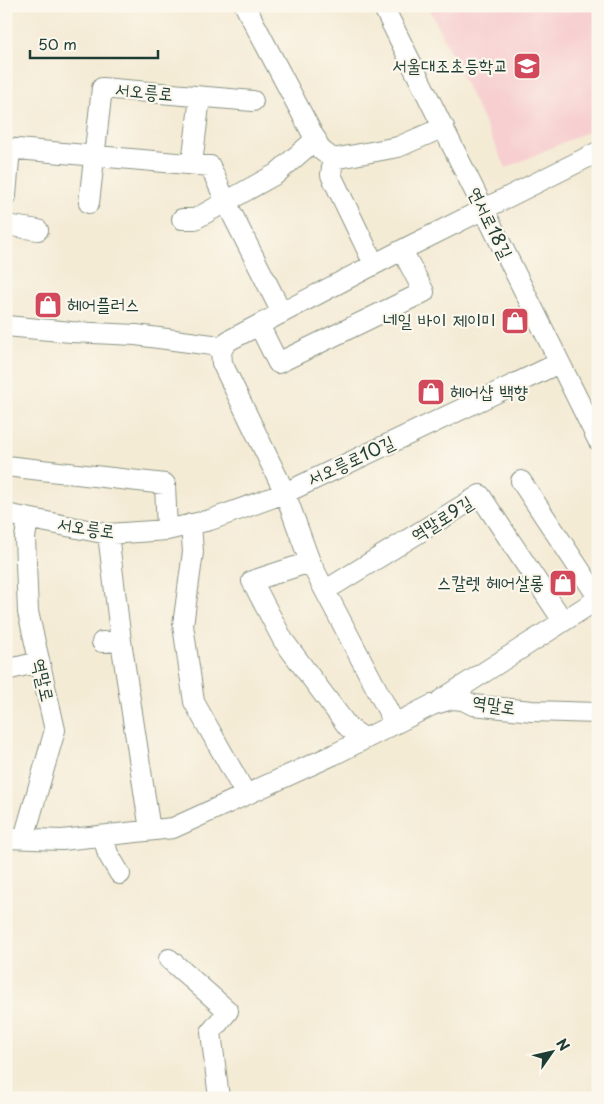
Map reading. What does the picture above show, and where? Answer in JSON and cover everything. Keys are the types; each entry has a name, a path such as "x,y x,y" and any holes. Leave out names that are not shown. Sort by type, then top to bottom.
{"street":[{"path":"245,6 321,150 333,159 398,147 444,127"},
{"name":"연서로18길","path":"383,6 598,440"},
{"name":"서오릉로","path":"89,203 102,88 253,101"},
{"path":"192,164 200,97"},
{"path":"182,219 195,219 276,174 316,139"},
{"path":"6,196 8,148 210,166 282,313"},
{"path":"394,724 310,562 285,493 222,363 221,350 228,341 374,264 598,152"},
{"path":"333,159 331,176 374,264"},
{"path":"6,225 38,230"},
{"path":"259,325 278,363 424,292 402,250"},
{"path":"6,326 136,335 212,345 221,350"},
{"name":"서오릉로10길","path":"285,493 559,362"},
{"path":"6,466 165,484 167,530"},
{"path":"435,704 598,598 521,481"},
{"name":"서오릉로","path":"6,514 108,534 167,530 210,520 285,493"},
{"name":"역말로9길","path":"326,590 480,495 563,621"},
{"name":"역말로","path":"28,519 25,538 28,612 54,730 15,838 62,840 173,828 365,739 435,704 452,699 463,700 473,704 532,711 598,713"},
{"path":"190,524 193,552 183,624 194,702 246,795"},
{"path":"108,534 111,642 150,830"},
{"path":"310,562 252,582 283,640 348,728 365,739"},
{"path":"6,670 39,662"},
{"path":"102,836 108,854 120,874"},
{"path":"169,959 228,1011 211,1032 219,1098"}],"shaded area":[{"name":"서울대조초등학교","path":"428,6 598,6 598,127 506,168"}],"place":[{"name":"서울대조초등학교","path":"527,66"},
{"name":"헤어플러스","path":"48,305"},
{"name":"네일 바이 제이미","path":"515,321"},
{"name":"헤어샵 백향","path":"431,392"},
{"name":"스칼렛 헤어살롱","path":"563,583"}]}
